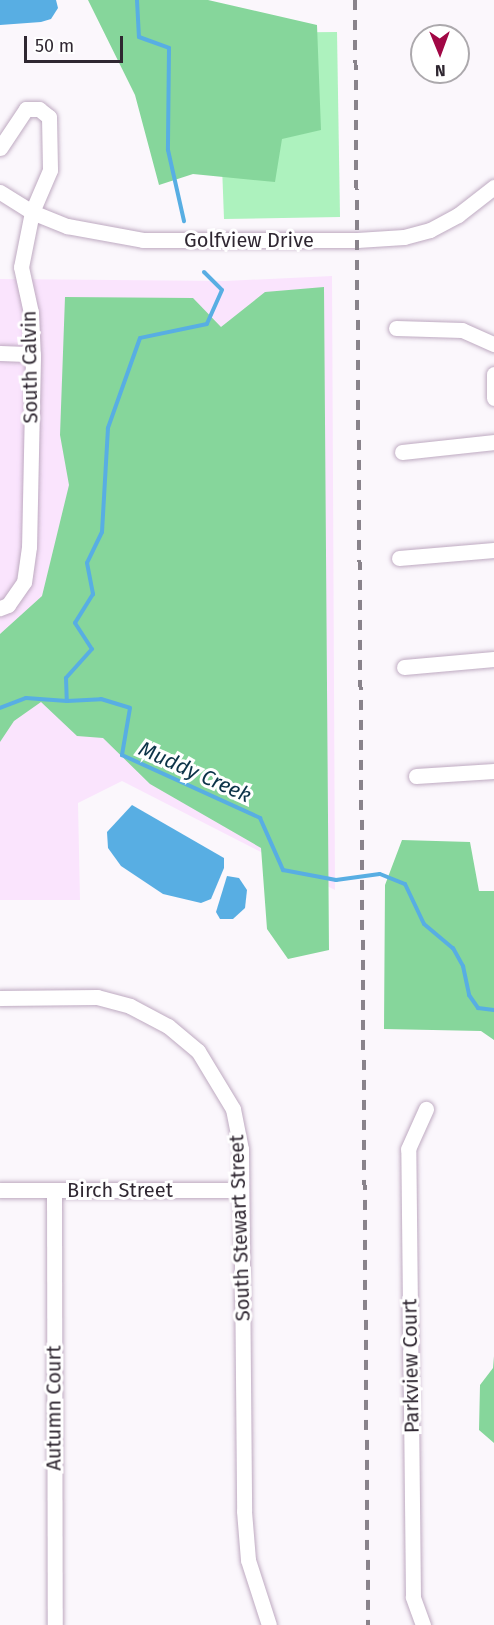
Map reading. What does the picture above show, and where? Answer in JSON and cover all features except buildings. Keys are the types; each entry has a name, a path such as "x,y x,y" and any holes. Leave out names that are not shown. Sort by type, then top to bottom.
{"street":[{"name":"South Calvin","path":"0,148 26,109 39,109 49,117 50,170 32,212 21,267 31,313 33,354 29,547 24,582 8,605 0,608"},
{"name":"Golfview Drive","path":"0,192 32,212 67,226 142,240 357,240 404,237 430,230 458,215 494,187"},
{"path":"396,328 462,330 494,344"},
{"path":"0,353 33,354"},
{"path":"494,374 494,398"},
{"path":"402,452 494,442"},
{"path":"399,558 494,550"},
{"path":"404,667 494,659"},
{"path":"416,776 494,771"},
{"name":"South Stewart Street","path":"0,998 97,997 130,1006 168,1026 198,1051 233,1109 241,1149 244,1511 248,1560 269,1625"},
{"name":"Parkview Court","path":"423,1625 413,1597 408,1149 426,1109"},
{"name":"Birch Street","path":"0,1190 241,1190"},
{"name":"Autumn Court","path":"54,1190 55,1625"}],"shaded area":[{"path":"332,276 335,890 122,781 78,803 80,900 0,900 0,279 225,281"}],"green space":[{"path":"88,0 208,0 317,25 321,130 282,139 275,182 193,174 159,185 135,95"},
{"path":"337,32 340,217 224,219 217,33"},
{"path":"324,287 329,950 288,959 267,929 261,848 150,784 103,738 77,736 41,702 14,721 0,742 0,634 42,596 69,485 60,435 65,297 193,298 221,327 265,292"},
{"path":"402,840 470,842 479,891 494,891 494,1040 481,1031 384,1029 385,885"},
{"path":"494,1356 494,1443 479,1430 480,1385 493,1368"}],"water":[{"path":"0,0 56,0 58,8 51,19 41,22 0,25"},
{"path":"132,805 224,858 224,868 211,899 201,903 163,894 121,866 108,848 107,832"},
{"path":"227,876 239,878 247,890 245,908 233,919 220,919 216,912"}],"waterway":[{"name":"Muddy Creek","path":"137,0 139,37 169,48 168,150 184,221"},
{"name":"Muddy Creek","path":"204,272 222,290 207,324 140,338 108,428 102,532 87,563 93,594 75,623 92,649 66,678 67,701 101,699 130,708 122,755 260,818 283,870 336,880 380,874 405,884 424,924 453,948 463,966 469,995 478,1008 494,1010"},
{"path":"0,708 26,698 67,701"}],"railway":[{"path":"355,0 368,1625"}]}
